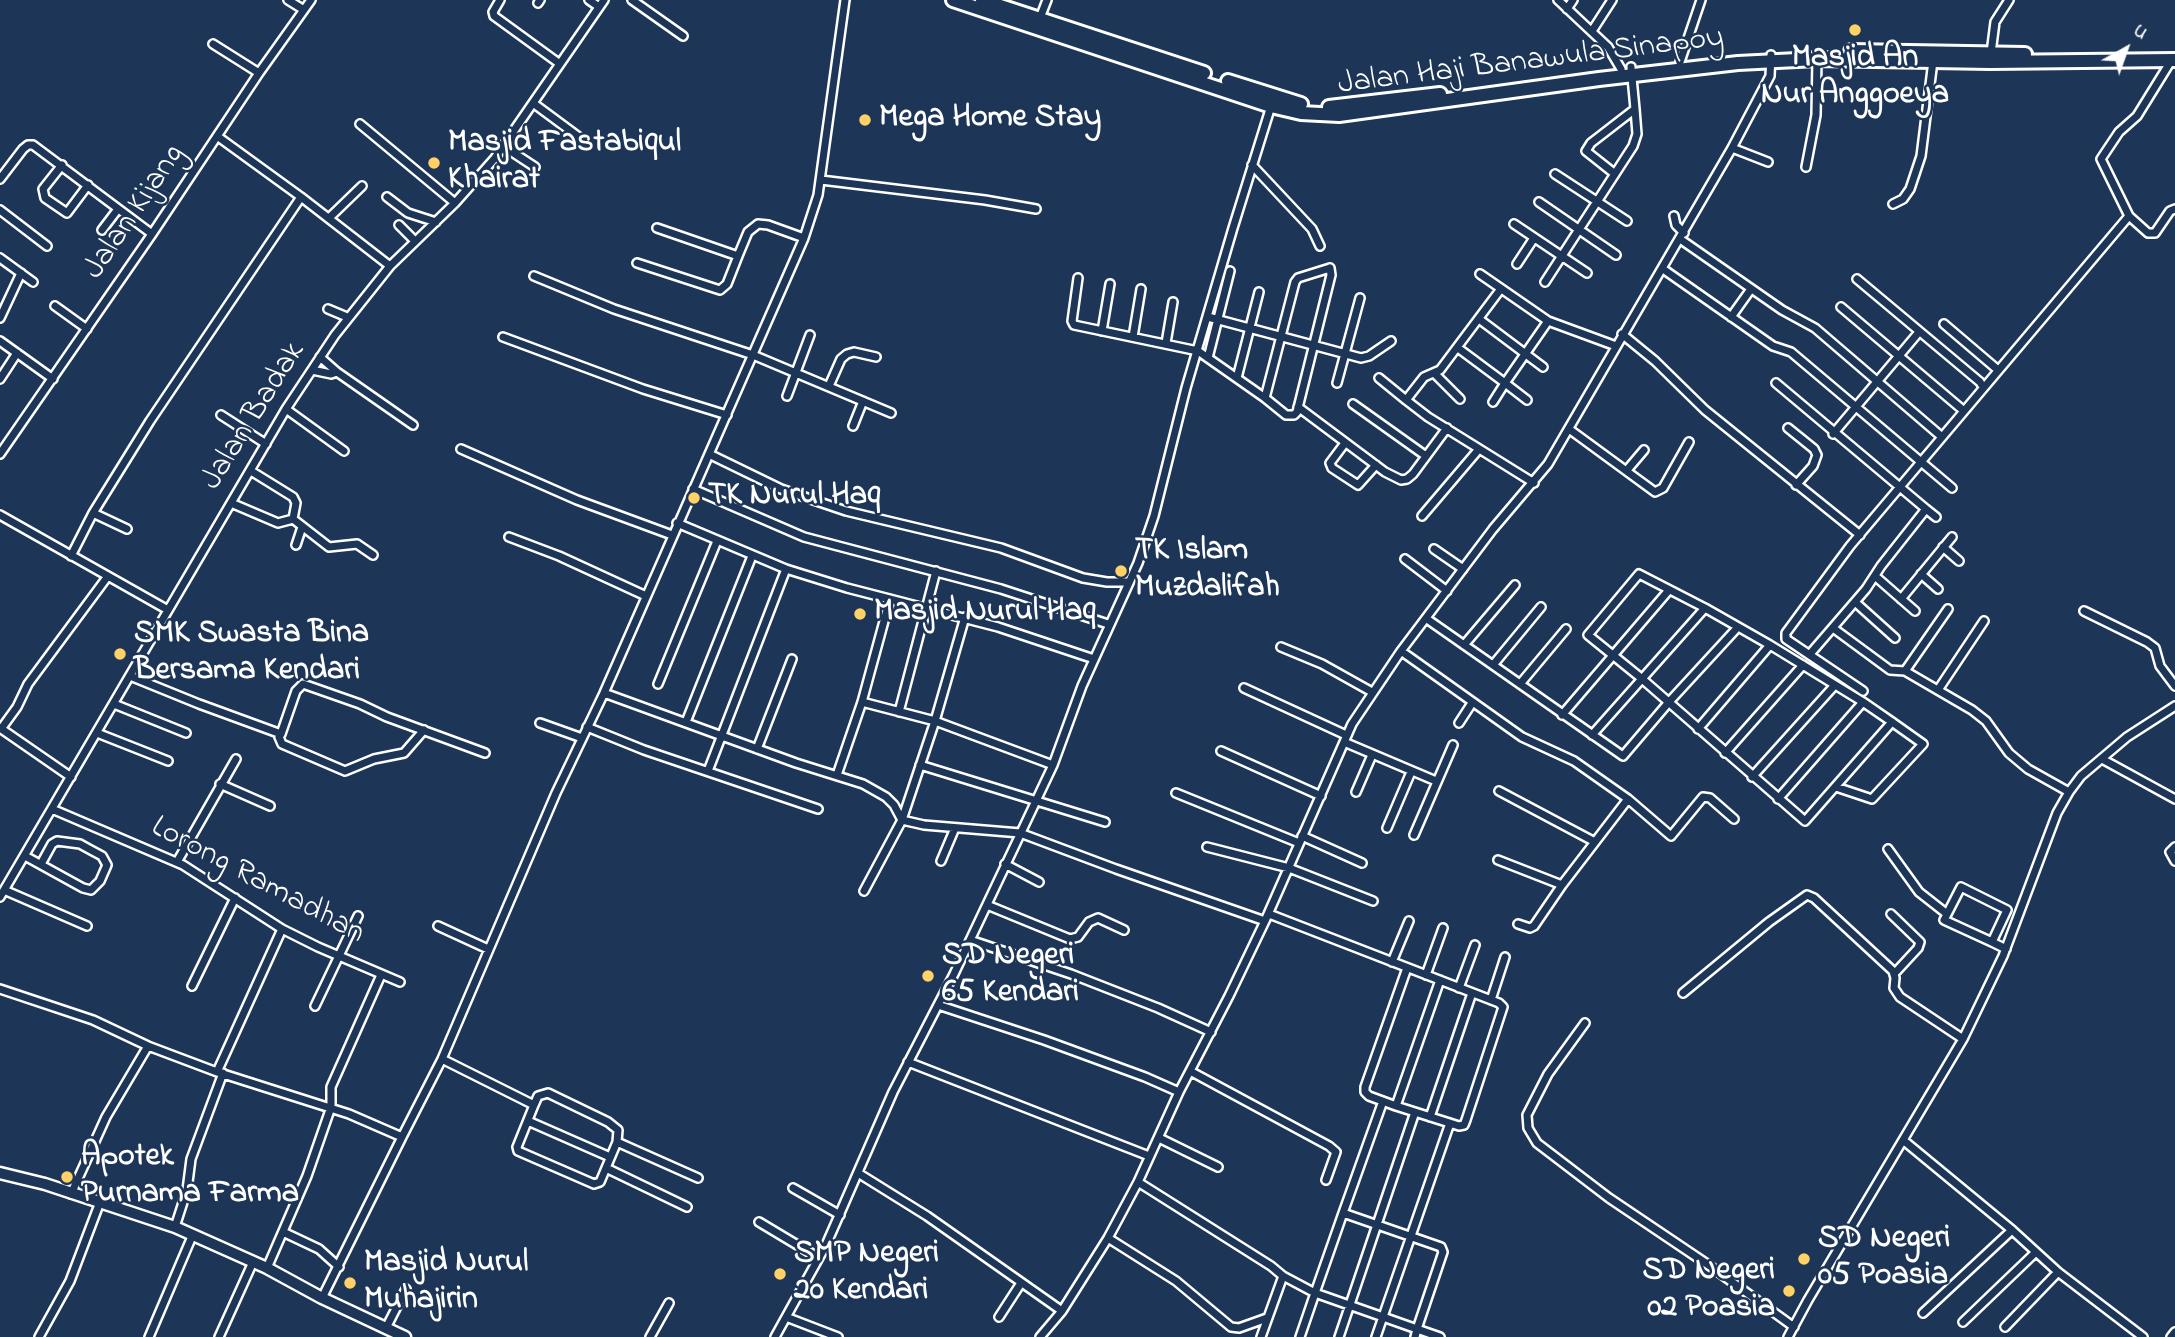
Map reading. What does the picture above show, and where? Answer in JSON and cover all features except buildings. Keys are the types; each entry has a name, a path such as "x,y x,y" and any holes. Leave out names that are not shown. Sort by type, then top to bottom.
{"highway":[{"name":"Jalan Haji Banawula Sinapoy","path":"953,0 1271,106 1302,109 1351,106 1680,62 1990,53 2174,57"},
{"name":"Jalan Haji Banawula Sinapoy","path":"982,0 1272,96 1302,109"},
{"name":"Jalan Haji Banawula Sinapoy","path":"1628,71 1772,58 1817,59 1881,55 1933,61 2174,57"}],"street":[{"path":"288,0 304,10"},
{"name":"Jalan Kijang","path":"0,454 311,0"},
{"path":"500,0 493,12 494,16 560,64"},
{"path":"589,0 601,3"},
{"path":"632,0 684,36"},
{"path":"322,1298 442,1059 488,949 804,238 821,180 845,0"},
{"path":"1040,18 1047,0"},
{"path":"1545,282 1636,139 1635,109 1628,71 1608,47 1558,0"},
{"path":"1567,9 1573,0"},
{"path":"1592,31 1612,0"},
{"path":"1680,62 1701,0"},
{"path":"1990,53 1995,22 2009,0"},
{"name":"Jalan Badak","path":"2,894 286,409 320,357 347,317 390,266 455,203 503,146 601,3"},
{"path":"213,44 259,73"},
{"path":"2174,57 2137,116 2119,132 2101,159 2129,216 2148,233 2153,234 2171,210 2175,209"},
{"path":"1040,1337 1062,1311 1108,1238 1138,1182 1179,1092 1267,918 1345,738 1371,691 1463,569 1534,483 1569,429 1732,148 1770,76 1772,58"},
{"path":"1807,167 1816,115 1817,59"},
{"path":"1894,204 1903,199 1910,189 1921,156 1933,61"},
{"path":"533,103 587,143"},
{"path":"775,1337 840,1215 908,1062 970,940 1053,765 1108,624 1138,563 1154,516 1198,351 1271,106"},
{"path":"1615,174 1589,155 1587,148 1635,109"},
{"path":"360,124 455,203"},
{"path":"217,136 390,266"},
{"path":"0,179 23,149 33,145 152,234"},
{"path":"503,146 535,167"},
{"path":"1732,148 1769,162"},
{"path":"62,165 43,189 44,198 68,212 88,186"},
{"path":"1252,165 1305,220 1316,234 1320,246"},
{"path":"1555,174 1627,221"},
{"path":"821,180 1036,209"},
{"path":"329,218 362,186"},
{"path":"71,556 93,513 150,421 301,197"},
{"path":"387,197 408,212 436,222"},
{"path":"1539,202 1616,255"},
{"path":"102,230 118,209"},
{"path":"0,210 47,246"},
{"path":"1674,216 1682,236 1751,289 1815,328 1942,437"},
{"path":"1863,691 1786,639 1786,633 1860,535 2129,216"},
{"path":"637,263 720,290 727,284 748,232 758,224 804,238"},
{"path":"1514,224 1587,272"},
{"path":"399,225 415,241"},
{"path":"657,228 738,256"},
{"path":"1517,264 1534,238"},
{"path":"0,258 33,282"},
{"path":"1078,278 1072,323 1198,351 1286,415 1296,414 1315,345 1331,275 1330,268 1296,279 1265,398"},
{"path":"1663,268 1773,346 1791,352 1952,488"},
{"path":"1208,358 1230,271"},
{"path":"0,318 21,273"},
{"path":"1480,274 1548,321 1616,346"},
{"path":"534,276 614,309 753,355 891,413"},
{"path":"1857,279 1983,387"},
{"path":"1102,331 1110,284"},
{"path":"1133,337 1140,289"},
{"path":"1731,317 1751,289"},
{"path":"1406,400 1424,377 1435,374 1458,348 1500,290"},
{"path":"1237,378 1259,292"},
{"path":"0,295 8,302"},
{"path":"1337,383 1360,298"},
{"path":"1166,343 1173,302"},
{"path":"55,306 87,329"},
{"path":"1841,307 1964,411"},
{"path":"328,309 347,317"},
{"path":"1208,317 1361,358 1369,356 1391,341"},
{"path":"1479,319 1543,367"},
{"path":"1493,402 1548,321"},
{"path":"1944,324 1998,370"},
{"path":"1833,433 1919,331"},
{"path":"1622,334 1655,361 1705,410 1860,535"},
{"path":"787,396 810,335"},
{"path":"503,337 622,382 727,415"},
{"path":"0,341 53,379"},
{"path":"1458,348 1527,400"},
{"path":"829,386 841,359 847,354 854,352 876,357"},
{"path":"0,379 17,353"},
{"path":"320,357 413,425"},
{"path":"312,370 331,374 337,372"},
{"path":"1435,374 1460,399"},
{"path":"1379,379 1447,428 1534,483"},
{"path":"1776,383 1936,517"},
{"path":"853,426 863,401"},
{"path":"1353,404 1426,456"},
{"path":"1298,407 1376,465 1401,480 1406,480 1447,428"},
{"path":"286,409 344,451"},
{"path":"221,415 266,443"},
{"path":"1788,428 1814,449 1817,455 1813,466 1797,485"},
{"path":"1569,429 1653,492 1663,488 1689,442"},
{"path":"1345,443 1330,463 1332,468 1358,485 1376,465"},
{"path":"461,449 577,500 673,535"},
{"path":"1422,516 1479,449"},
{"path":"1627,470 1644,450"},
{"path":"709,454 782,489 846,511 1001,548 1083,578 1128,582"},
{"path":"251,471 293,497 296,503 293,519"},
{"path":"693,489 788,532 1001,589 1108,624"},
{"path":"231,503 278,523 293,519"},
{"path":"1810,654 1855,602 1926,509"},
{"path":"93,513 127,529"},
{"path":"0,516 168,610"},
{"path":"293,519 329,547 357,544 373,555"},
{"path":"677,523 786,569 965,617 1094,659"},
{"path":"296,545 302,527"},
{"path":"509,537 570,560 646,596"},
{"path":"1901,599 1952,537"},
{"path":"658,684 717,541"},
{"path":"1943,547 1959,561"},
{"path":"1434,549 1463,569"},
{"path":"685,722 752,556"},
{"path":"1405,559 1447,592"},
{"path":"708,771 786,569"},
{"path":"899,712 936,572"},
{"path":"1836,787 1872,799 1923,744 1892,722 1863,702 1770,645 1639,574 1588,635 1805,821 1892,722"},
{"path":"1921,574 1938,589"},
{"path":"71,777 1,729 17,707 28,684 108,576"},
{"path":"1875,576 1915,611"},
{"path":"1464,645 1515,585"},
{"path":"1562,715 1669,590"},
{"path":"837,775 862,702 890,598"},
{"path":"1855,602 1895,638"},
{"path":"1493,665 1541,607"},
{"path":"1591,734 1705,608"},
{"path":"1905,671 1948,609"},
{"path":"2084,611 2155,648 2160,666 2175,686"},
{"path":"864,891 902,820 935,721 965,617"},
{"path":"1427,619 1623,757 1738,627"},
{"path":"1938,690 1984,621"},
{"path":"1833,628 1890,670 1905,671 1979,715 2009,753 2028,769 2069,792"},
{"path":"1520,684 1566,629"},
{"path":"1698,729 1770,645"},
{"path":"1281,647 1322,664 1371,691"},
{"path":"1401,651 1522,737 1574,761 1628,799 1671,836 1703,797 1710,798 1734,819"},
{"path":"757,749 792,659"},
{"path":"1725,753 1803,665"},
{"path":"130,676 281,734"},
{"path":"424,730 404,753 364,762 349,771 334,768 282,744 279,737 296,691 303,684 485,753"},
{"path":"1752,777 1835,685"},
{"path":"1244,688 1345,738 1372,755 1436,781"},
{"path":"604,693 877,790 894,805 902,820 924,825 1020,833 1128,874 1267,918 1392,962 1491,1000 1503,1007 1503,1012 1464,1125 1396,1106 1365,1092 1407,968"},
{"path":"862,702 935,721 1053,765"},
{"path":"1777,799 1863,702"},
{"path":"1459,723 1472,703"},
{"path":"114,704 186,733"},
{"path":"1788,1337 1963,1039 2006,949 2057,813 2069,792 2081,776 2127,737 2175,706"},
{"path":"540,723 582,738"},
{"path":"587,727 643,750 818,809"},
{"path":"97,733 168,761"},
{"path":"1414,835 1452,745"},
{"path":"1221,751 1321,796"},
{"path":"1356,792 1372,755"},
{"path":"177,862 236,759"},
{"path":"2102,759 2175,799"},
{"path":"920,765 1105,822"},
{"path":"1387,828 1411,772"},
{"path":"220,784 270,806"},
{"path":"1499,791 1595,842"},
{"path":"1176,793 1362,863"},
{"path":"1518,924 1530,928 1534,926 1628,799"},
{"name":"Lorong Ramadhan","path":"52,809 177,862 282,929 400,982"},
{"path":"941,861 955,828"},
{"path":"25,856 91,890 100,881 107,865 102,856 79,844 57,841 52,844 41,863"},
{"path":"1207,847 1289,868 1373,901"},
{"path":"2175,847 2170,852 2175,861"},
{"path":"1888,849 1919,892 1947,914"},
{"path":"1498,860 1562,885"},
{"path":"1005,864 1039,882"},
{"path":"1992,942 2007,910 1961,887 1944,920 2006,949"},
{"path":"2,894 87,926"},
{"path":"1683,993 1769,922 1807,895 1830,913 1894,974"},
{"path":"192,986 236,898"},
{"path":"987,905 1070,939 1079,937 1089,922 1098,918 1124,930"},
{"path":"1891,914 1920,942 1918,948 1894,974 1894,988 1900,997 1963,1039"},
{"path":"315,1006 358,916"},
{"path":"1392,962 1409,921"},
{"path":"438,926 488,949"},
{"path":"1426,975 1443,928"},
{"path":"175,1227 187,1190 191,1158 220,1073 282,929"},
{"path":"970,940 1071,974 1211,1032"},
{"path":"1459,988 1475,945"},
{"path":"1491,1000 1505,957"},
{"path":"267,1268 307,1175 331,1107 331,1087 381,975"},
{"path":"1396,1106 1440,980"},
{"path":"0,989 93,1020 148,1046 220,1073 331,1107 402,1137"},
{"path":"1430,1117 1472,993"},
{"path":"938,1005 1044,1040 1179,1092"},
{"path":"1585,1023 1548,1074 1527,1115 1528,1128 1537,1143 1609,1198 1794,1327"},
{"path":"71,1194 106,1118 148,1046"},
{"path":"442,1059 534,1105"},
{"path":"908,1062 1149,1156"},
{"path":"1190,1071 1329,1146 1336,1152 1326,1180"},
{"path":"548,1093 615,1127 619,1135 600,1182 594,1184 518,1151 516,1148 534,1105 538,1096 548,1093"},
{"path":"1300,1337 1383,1101"},
{"path":"1339,1337 1415,1112"},
{"path":"528,1121 610,1157"},
{"path":"1376,1337 1450,1123"},
{"path":"1159,1138 1218,1167"},
{"path":"1903,1140 2012,1230 2058,1272 2143,1337"},
{"path":"617,1142 698,1178"},
{"path":"606,1168 687,1207"},
{"path":"0,1173 45,1184 193,1234 405,1337"},
{"path":"858,1173 928,1216 1062,1311"},
{"path":"1138,1182 1283,1276 1315,1293 1440,1337"},
{"path":"793,1188 840,1215"},
{"path":"39,1337 70,1281 100,1202"},
{"path":"1343,1213 1441,1247 1443,1252 1415,1337"},
{"path":"759,1222 819,1258"},
{"path":"1923,1313 2012,1230"},
{"path":"283,1232 319,1249 339,1267"},
{"path":"149,1337 193,1234"},
{"path":"1108,1238 1176,1281 1231,1326 1239,1328 1267,1318"},
{"path":"1963,1322 2036,1252"},
{"path":"219,1337 253,1262"},
{"path":"2005,1327 2058,1272"},
{"path":"1261,1337 1283,1276"},
{"path":"999,1317 1021,1283"},
{"path":"390,1332 406,1289"},
{"path":"650,1337 669,1303"},
{"path":"786,1317 838,1337"},
{"path":"2171,1337 2175,1332"}],"place":[{"name":"Masjid An Nur Anggoeya","path":"1855,30"},
{"name":"Mega Home Stay","path":"865,120"},
{"name":"Masjid Fastabiqul Khairat","path":"434,163"},
{"name":"TK Nurul Haq","path":"694,498"},
{"name":"TK Islam Muzdalifah","path":"1121,571"},
{"name":"Masjid Nurul Haq","path":"860,614"},
{"name":"SMK Swasta Bina Bersama Kendari","path":"120,654"},
{"name":"SD Negeri 65 Kendari","path":"928,976"},
{"name":"Apotek Purnama Farma","path":"67,1177"},
{"name":"SD Negeri 05 Poasia","path":"1804,1259"},
{"name":"SMP Negeri 20 Kendari","path":"780,1274"},
{"name":"Masjid Nurul Muhajirin","path":"350,1283"},
{"name":"SD Negeri 02 Poasia","path":"1789,1291"}]}
